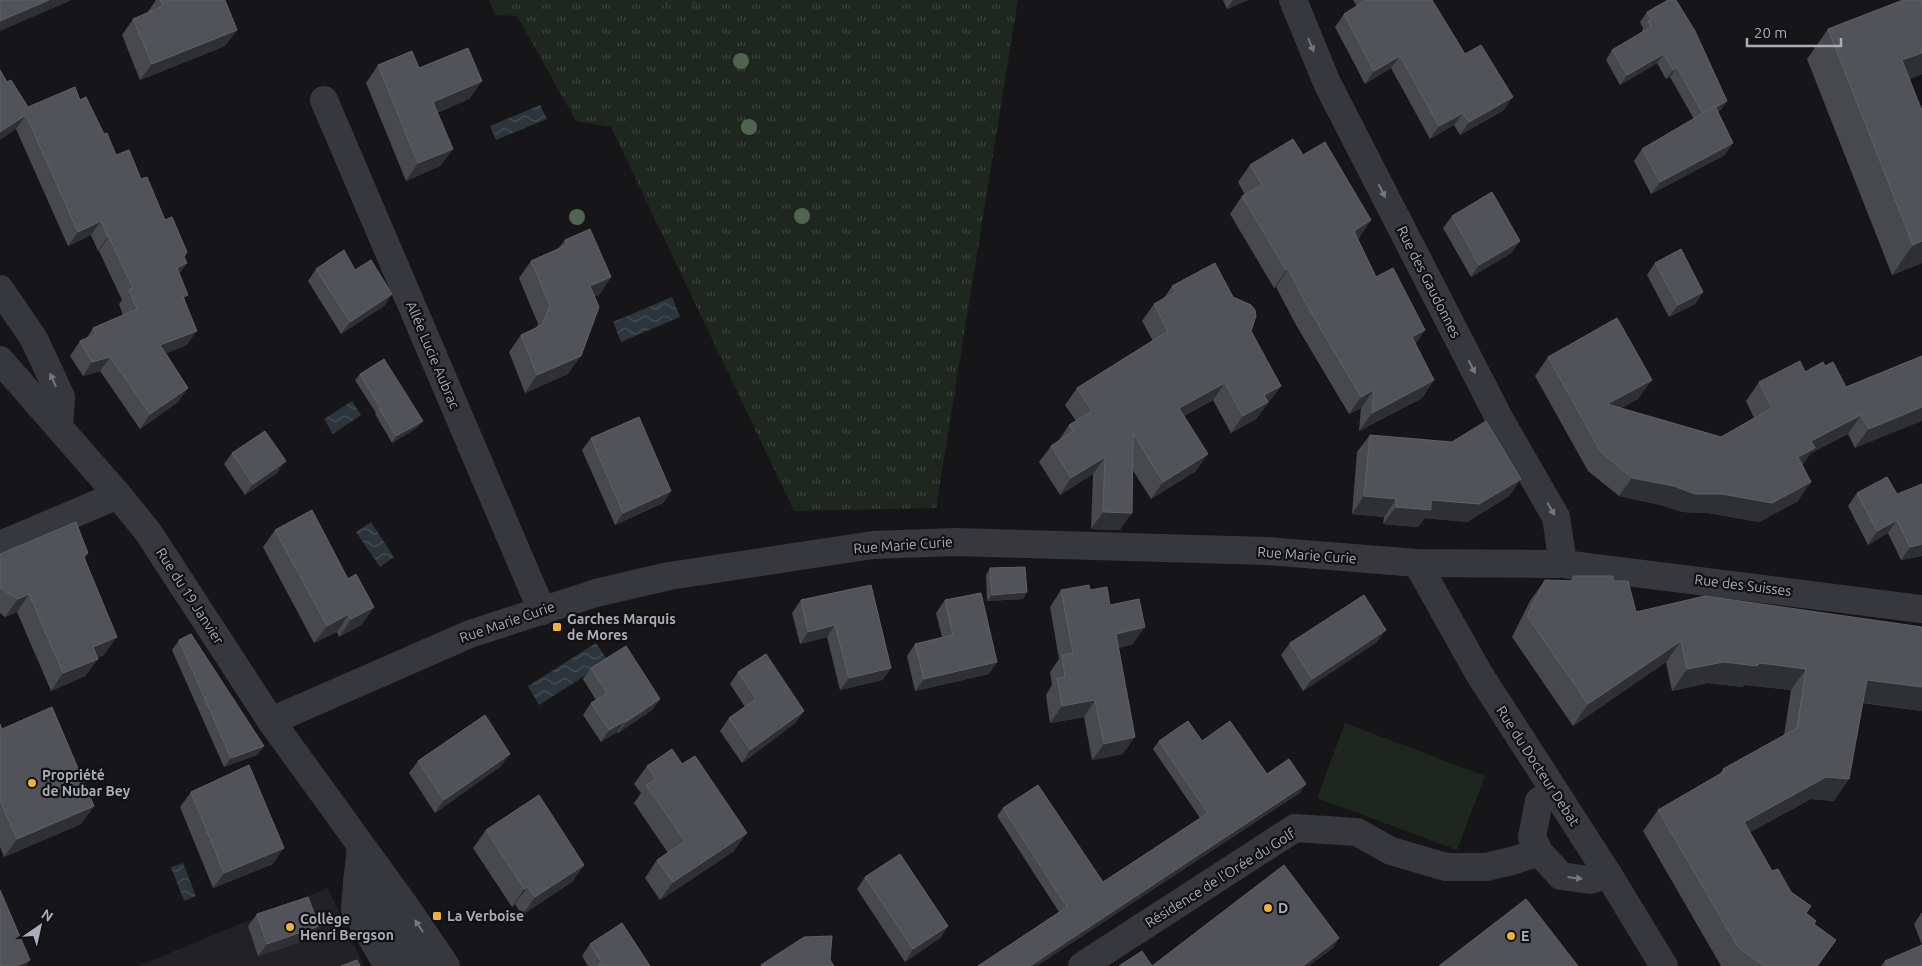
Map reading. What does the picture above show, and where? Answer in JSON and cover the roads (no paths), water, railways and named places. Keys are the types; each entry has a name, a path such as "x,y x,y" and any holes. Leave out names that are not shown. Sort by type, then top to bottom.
{"street":[{"name":"Rue des Gaudonnes","path":"1293,0 1336,101 1498,416 1556,517 1563,564"},
{"name":"Allée Lucie Aubrac","path":"324,100 542,611"},
{"path":"0,289 8,319 34,339 60,397 58,427"},
{"name":"Rue du 19 Janvier","path":"0,360 118,494 148,532 271,720 446,966"},
{"path":"0,545 118,494"},
{"name":"Rue Marie Curie","path":"271,720 470,634 596,593 670,576 873,545 956,542 1277,552 1417,563 1563,564"},
{"name":"Rue du Docteur Debat","path":"1417,563 1478,672 1608,874 1664,966"},
{"name":"Rue des Suisses","path":"1563,564 1922,608"},
{"path":"1554,790 1539,801 1532,837 1539,852 1561,876 1590,880 1608,874"},
{"name":"Résidence de l'Orée du Golf","path":"1082,966 1295,828 1357,832 1391,851 1446,867 1486,866 1512,861 1539,852"},
{"path":"361,847 355,909 388,966"},
{"path":"357,883 382,908 419,966"}],"water":[{"path":"540,105 547,119 496,140 490,126"},
{"path":"672,297 680,317 621,342 613,322"},
{"path":"352,401 361,415 333,434 324,419"},
{"path":"371,522 394,557 380,567 356,532"},
{"path":"596,643 608,661 539,705 528,686"},
{"path":"183,863 196,896 184,901 171,867"}],"place":[{"name":"Garches Marquis de Mores","path":"557,627"},
{"name":"Propriété de Nubar Bey","path":"32,783"},
{"name":"D","path":"1268,908"},
{"name":"La Verboise","path":"437,916"},
{"name":"Collège Henri Bergson","path":"290,927"},
{"name":"E","path":"1511,936"}]}
